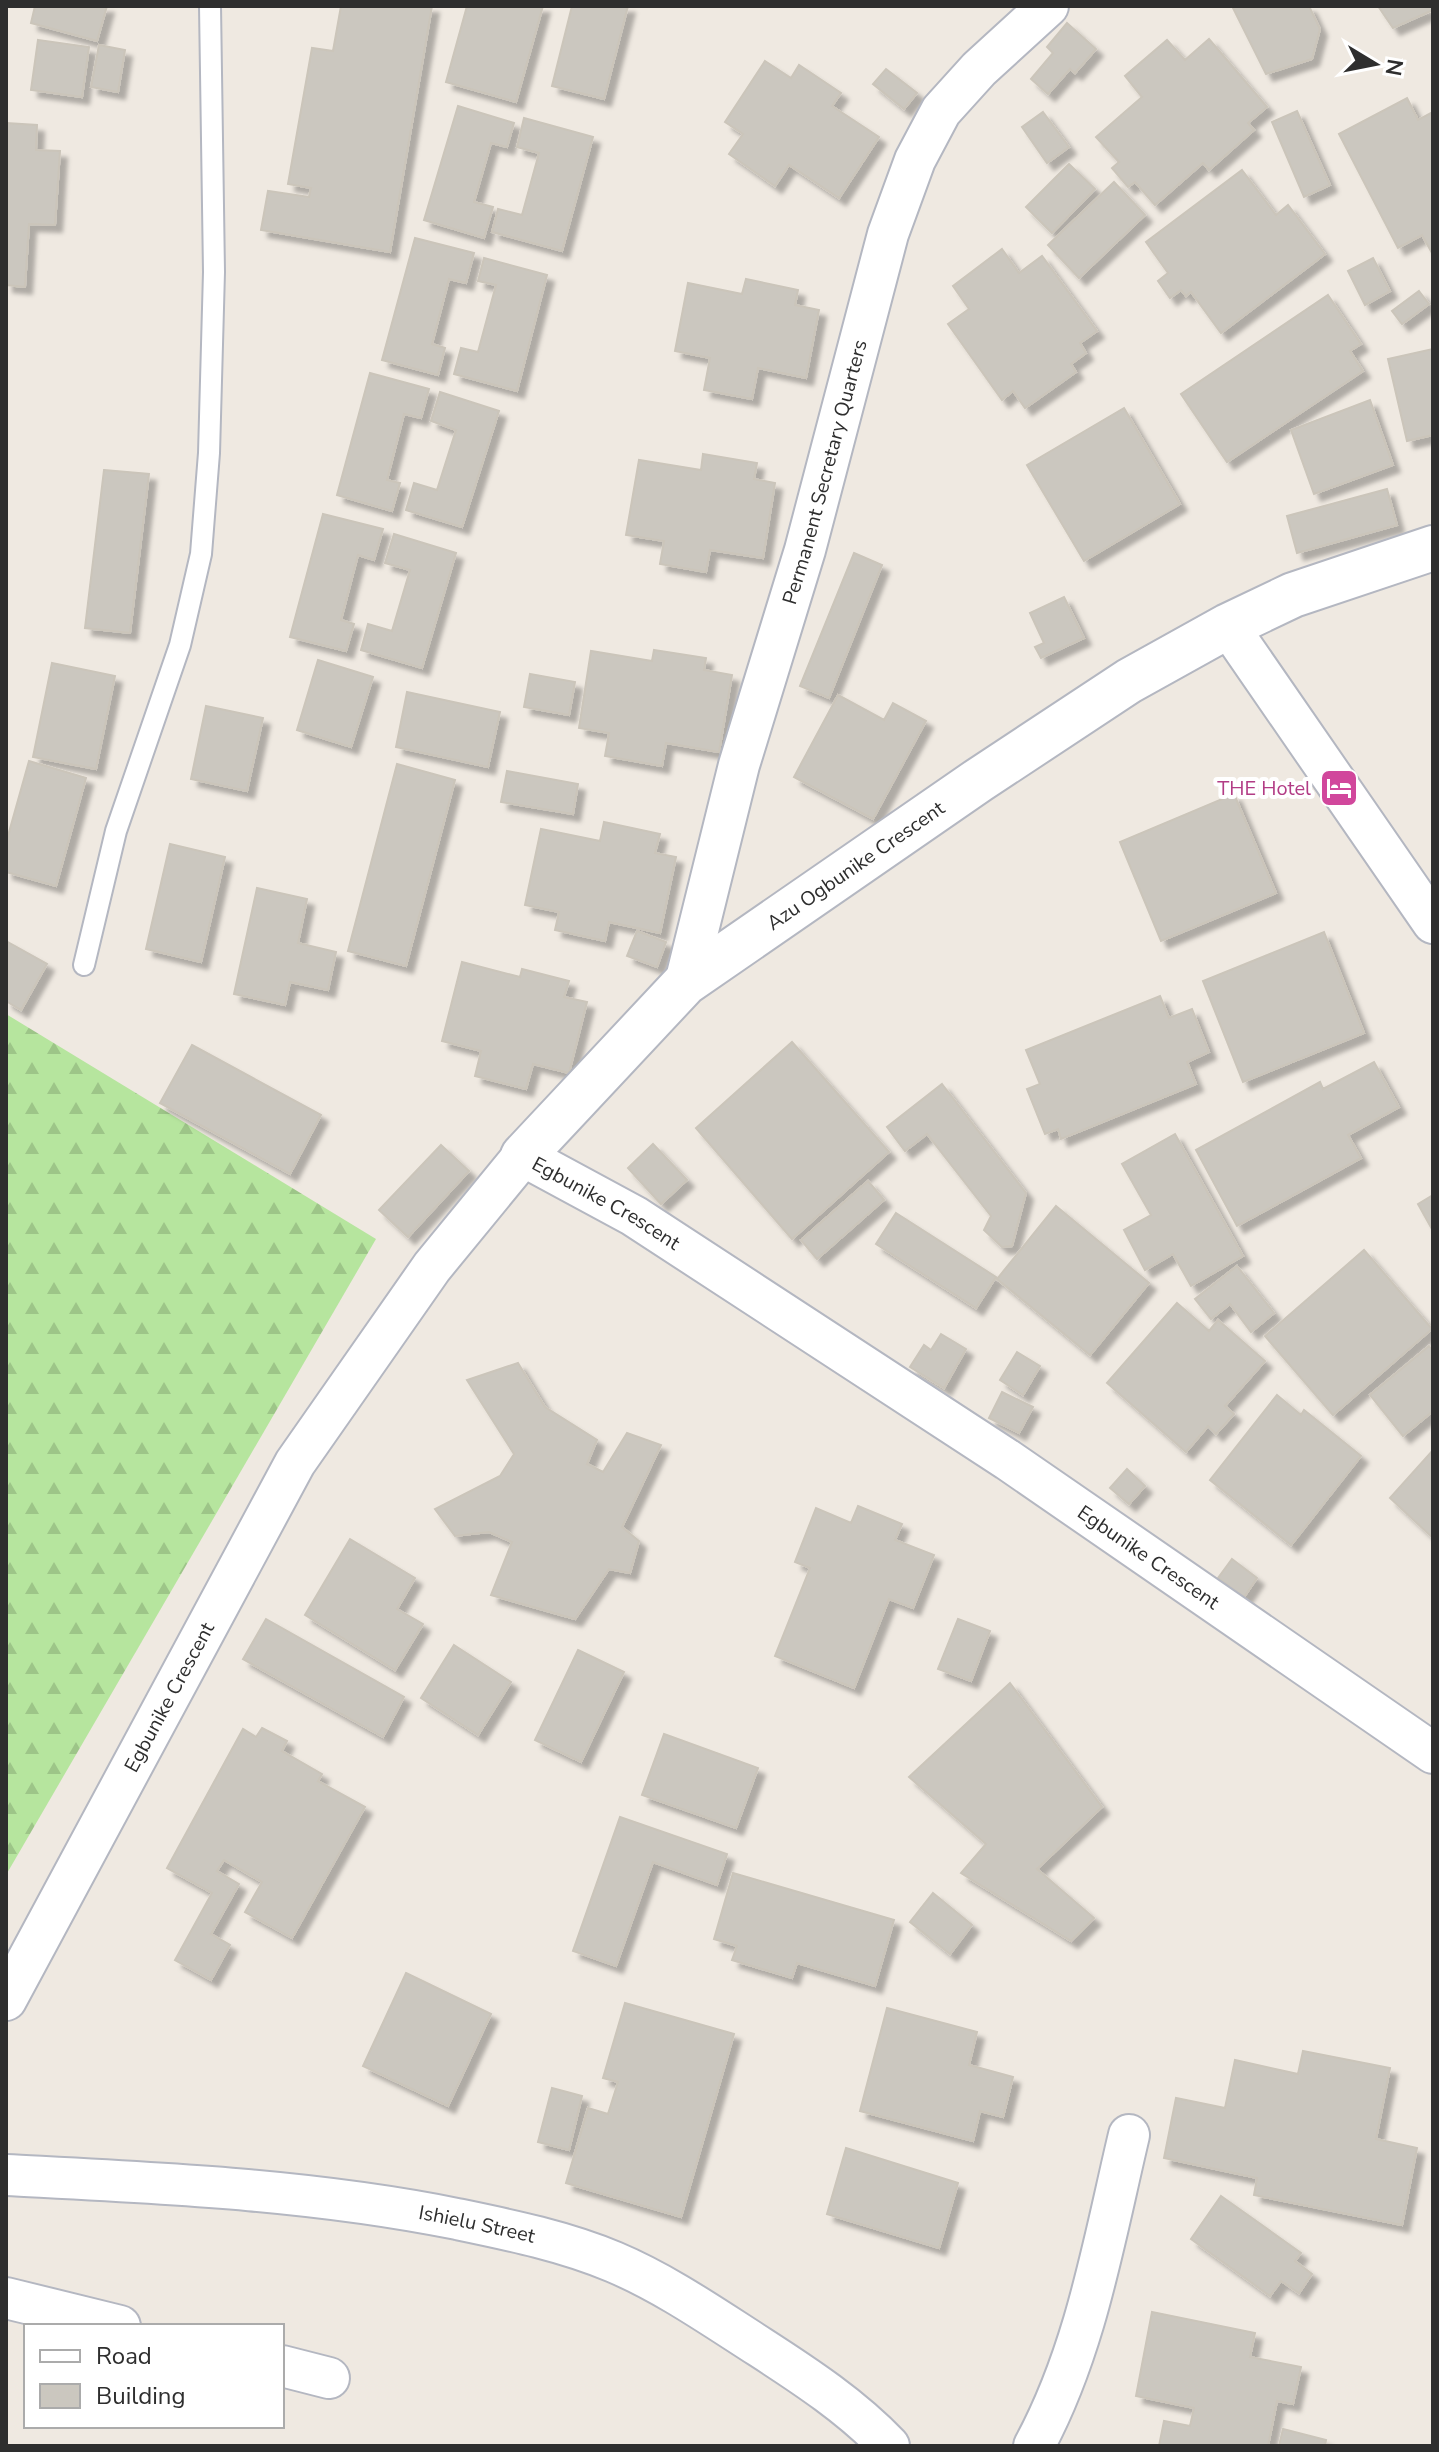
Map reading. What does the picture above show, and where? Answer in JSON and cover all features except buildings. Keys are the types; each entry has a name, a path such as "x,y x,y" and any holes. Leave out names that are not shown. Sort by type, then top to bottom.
{"street":[{"name":"Permanent Secretary Quarters","path":"685,983 739,765 805,550 888,234 915,160 941,111 979,69 1048,6"},
{"name":"Azu Ogbunike Crescent","path":"523,1156 685,983 991,771 1129,681 1228,626 1293,595 1433,548"},
{"path":"1228,626 1433,923"},
{"name":"Egbunike Crescent","path":"6,2000 295,1463 432,1267 523,1156 634,1216 995,1451 1433,1753"},
{"path":"1034,2446 1050,2416 1084,2325 1129,2135"},
{"name":"Ishielu Street","path":"6,2175 253,2189 403,2208 576,2247 617,2263 694,2304 794,2370 873,2440"},
{"path":"6,2298 112,2324"},
{"path":"284,2367 329,2378"}],"lane":[{"path":"84,965 116,831 180,645 201,554 209,453 214,272 210,6"}],"green space":[{"path":"6,1014 376,1239 6,1875"}],"place":[{"name":"THE Hotel","path":"1339,788"}]}
